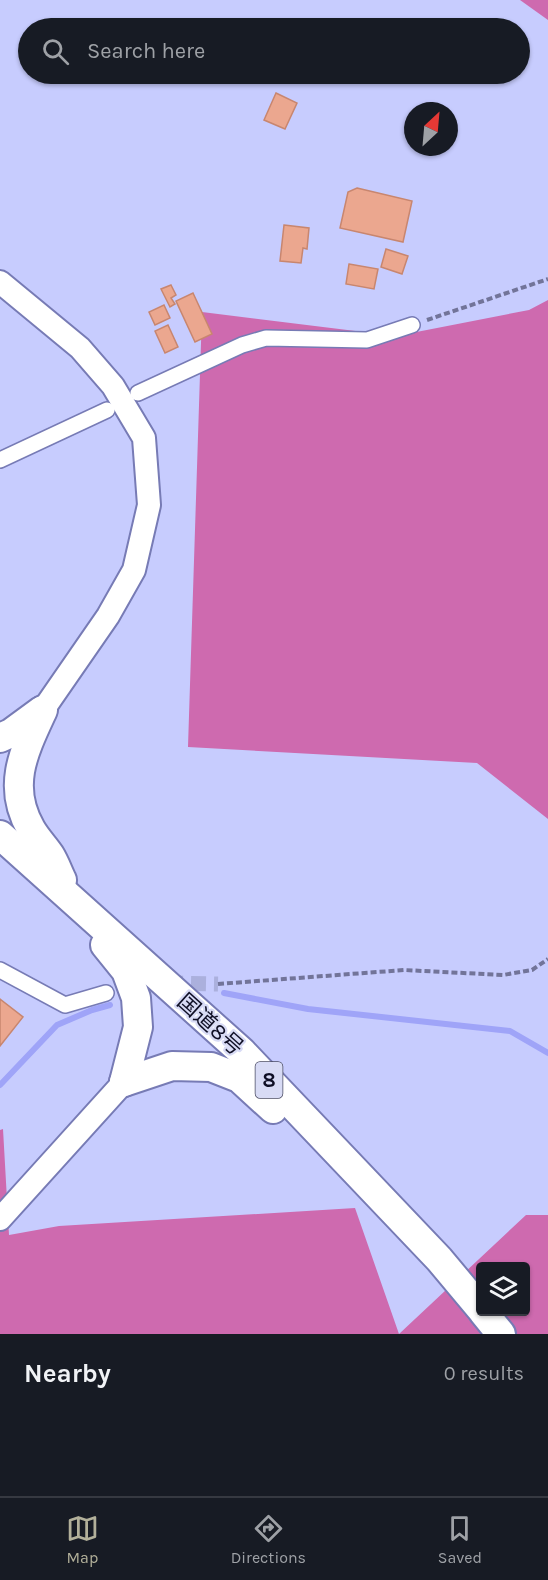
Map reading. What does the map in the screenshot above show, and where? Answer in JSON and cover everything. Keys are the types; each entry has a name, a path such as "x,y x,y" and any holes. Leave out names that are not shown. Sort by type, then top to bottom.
{"highway":[{"path":"0,738 43,710"},
{"path":"43,710 27,744 21,764 18,789 22,813 107,950 126,971 136,998 138,1027 124,1082"},
{"name":"国道8号","path":"0,835 242,1052 439,1259 476,1303"},
{"path":"124,1082 172,1066 211,1067 239,1078 439,1259"},
{"name":"国道8号","path":"487,1316 501,1334"}],"street":[{"path":"0,282 80,348 113,386 144,438 149,505 134,570 108,616 43,710"},
{"path":"138,393 242,345 266,338 367,340 412,325"},
{"path":"0,460 107,410"},
{"path":"0,970 65,1005 106,993"},
{"path":"0,1219 124,1082"}],"path":[{"path":"412,325 548,279"},
{"path":"218,984 405,970 503,975 532,970 548,959"}],"shaded area":[{"path":"520,0 548,0 548,20"},
{"path":"548,300 548,819 477,763 188,747 202,312 396,336 529,310"},
{"path":"3,1129 9,1235 59,1226 355,1208 399,1334 0,1334 0,1130"},
{"path":"526,1215 548,1215 548,1334 399,1334"}],"building":[{"path":"276,93 297,103 285,129 264,120"},
{"path":"357,188 412,201 403,242 340,228 348,192"},
{"path":"284,225 309,228 307,249 303,248 301,263 280,261"},
{"path":"386,249 408,256 402,274 381,267"},
{"path":"349,264 378,269 374,289 346,284"},
{"path":"171,285 176,295 171,298 175,304 170,307 161,289"},
{"path":"193,293 212,334 195,342 176,301"},
{"path":"164,305 170,318 155,325 149,312"},
{"path":"168,325 178,347 165,353 155,331"},
{"path":"0,999 23,1017 0,1046"}],"waterway":[{"path":"224,993 308,1009 510,1031 548,1053"},
{"path":"0,1085 57,1025 110,1005"}],"tunnel":[{"path":"168,983 218,984"}]}
